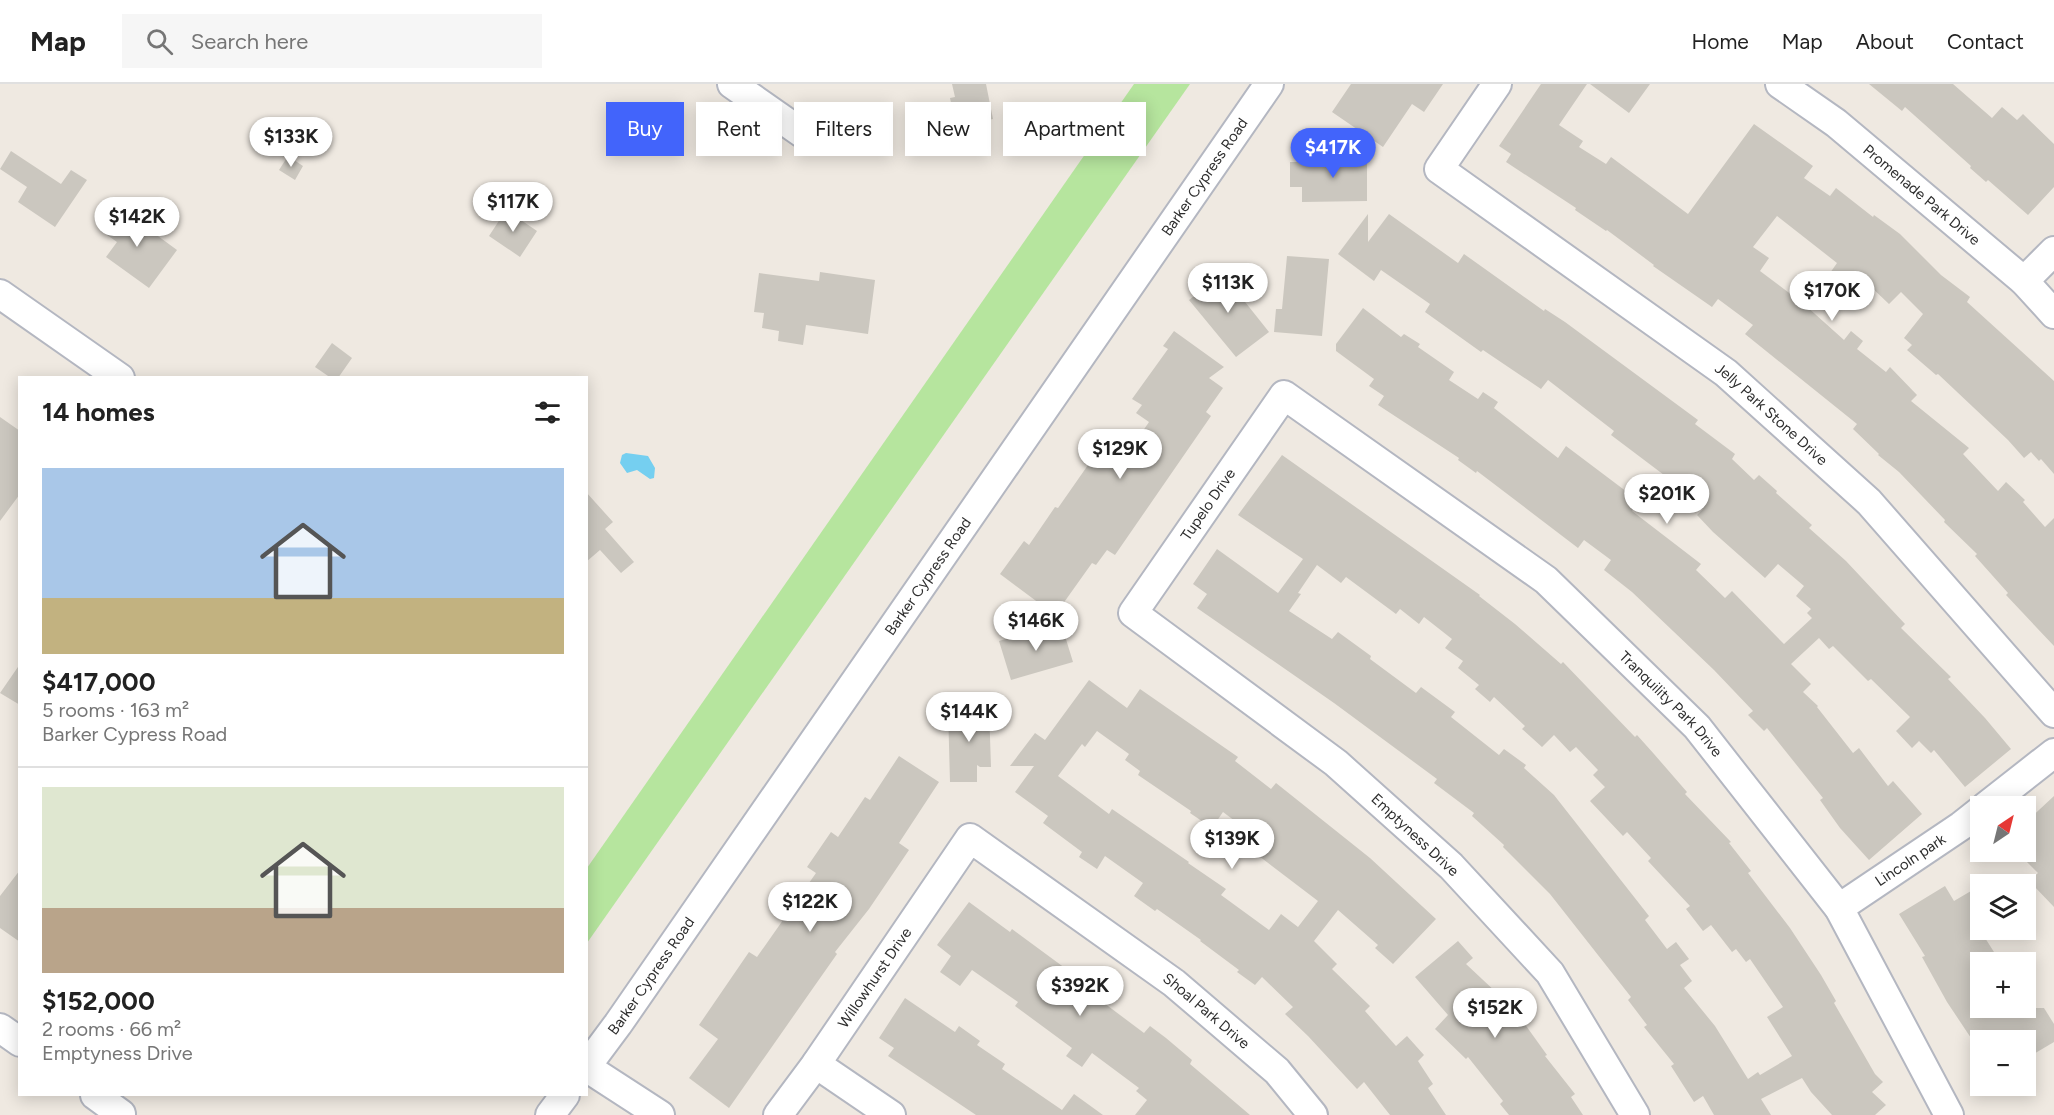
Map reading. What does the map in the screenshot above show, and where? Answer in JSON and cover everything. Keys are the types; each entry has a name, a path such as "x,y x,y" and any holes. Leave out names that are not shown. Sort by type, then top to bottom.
{"street":[{"path":"732,84 794,127"},
{"name":"Barker Cypress Road","path":"588,1064 1269,84"},
{"name":"Jelly Park Stone Drive","path":"1497,84 1439,169 1726,372 1869,502 2054,713"},
{"name":"Promenade Park Drive","path":"1780,84 1836,123 2024,281 2054,314"},
{"path":"2024,281 2054,251"},
{"path":"0,294 117,376"},
{"name":"Tupelo Drive","path":"1133,613 1284,395"},
{"name":"Tranquility Park Drive","path":"1284,395 1546,580 1696,727 1839,908 1949,1115"},
{"name":"Emptyness Drive","path":"1133,613 1336,763 1451,866 1550,973 1635,1115"},
{"path":"2000,796 2054,753"},
{"name":"Lincoln park","path":"1839,908 1970,819"},
{"name":"Willowhurst Drive","path":"778,1115 816,1064 970,838"},
{"name":"Shoal Park Drive","path":"970,838 1174,983 1277,1071 1313,1115"},
{"path":"0,1028 18,1041"},
{"path":"816,1064 891,1115"},
{"path":"588,1068 660,1115"},
{"path":"96,1096 121,1114"},
{"path":"550,1115 564,1096"}],"green space":[{"path":"1134,84 1190,84 1146,147 1146,102 1121,102"},
{"path":"1084,156 1139,156 588,942 588,867"}],"water":[{"path":"626,453 648,456 655,468 654,478 650,479 637,470 627,473 620,463 622,455"}],"building":[{"path":"952,84 986,84 990,102 951,102 950,98 955,97"},
{"path":"1351,84 1443,84 1424,112 1412,104 1383,147 1332,112"},
{"path":"1541,84 1587,84 1559,125 1583,141 1579,147 1606,164 1611,157 1688,214 1754,124 1813,166 1804,178 1830,196 1836,188 1873,217 1874,215 1900,234 1941,275 1970,297 1967,302 2054,381 2054,474 2041,459 2039,461 2031,452 2024,458 1938,374 1936,375 1907,350 1912,345 1904,338 1923,314 1901,292 1889,304 1870,286 1862,297 1830,273 1837,263 1777,216 1753,247 1769,258 1760,271 1805,305 1844,340 1851,331 1863,341 1857,349 1886,372 1890,367 1917,395 1911,401 1969,448 1963,454 1998,491 2006,482 2025,500 2023,502 2045,527 2054,518 2054,646 2006,595 2008,593 1975,556 1977,554 1944,522 1945,520 1899,472 1878,455 1853,429 1857,424 1745,334 1753,325 1718,299 1712,307 1653,266 1607,230 1575,210 1576,208 1506,162 1511,154 1499,146"},
{"path":"1590,84 1650,84 1629,113"},
{"path":"1869,84 1953,84 1992,118 2002,107 2017,120 2023,114 2054,144 2054,187 2028,215 1988,180 1986,182 1970,168 1971,166 1905,107 1902,111"},
{"path":"1367,150 1367,201 1302,202 1302,187 1290,187 1290,162 1341,162 1341,151"},
{"path":"11,151 61,184 71,170 87,180 55,227 18,202 27,187 0,169"},
{"path":"288,156 303,166 295,180 279,170"},
{"path":"117,206 177,250 149,288 106,257 117,242 100,230"},
{"path":"506,210 537,231 520,257 489,236"},
{"path":"1368,214 1368,242 1389,214 1458,263 1464,254 1544,311 1545,309 1565,322 1698,420 1695,424 1735,454 1732,459 1754,480 1759,475 1812,525 1809,528 1846,561 1905,624 1901,628 1951,677 1948,679 2011,749 1965,787 1934,750 1931,753 1919,741 1912,748 1896,731 1910,717 1871,679 1868,681 1833,646 1829,649 1819,638 1791,664 1811,684 1803,692 1818,706 1853,753 1859,748 1888,786 1893,781 1922,814 1869,860 1840,828 1820,800 1823,798 1767,728 1764,731 1748,715 1753,711 1714,670 1632,592 1604,570 1611,560 1584,540 1578,548 1477,471 1476,473 1458,460 1459,458 1378,405 1384,396 1369,386 1374,379 1336,351 1336,344 1363,308 1401,337 1404,334 1420,344 1418,347 1454,372 1449,380 1478,399 1483,392 1498,402 1494,408 1558,458 1566,446 1639,501 1632,511 1701,564 1696,570 1725,598 1732,591 1784,644 1812,618 1807,613 1811,609 1796,596 1804,586 1778,564 1765,578 1697,515 1703,509 1666,481 1668,478 1611,435 1614,431 1548,380 1541,389 1483,350 1481,352 1425,312 1430,304 1381,270 1374,281 1338,254"},
{"path":"1287,256 1329,259 1322,336 1274,332 1276,309 1282,309"},
{"path":"1218,268 1269,332 1236,357 1189,300 1208,285 1204,279"},
{"path":"820,272 875,280 868,334 806,325 803,345 778,341 779,331 762,328 764,313 754,312 759,273 819,281"},
{"path":"1174,331 1224,367 1209,378 1223,388 1206,412 1211,416 1115,555 1107,550 1096,565 1092,563 1055,615 1000,574 1024,541 1029,545 1095,455 1117,469 1149,422 1136,413 1142,405 1132,399 1168,349 1163,346"},
{"path":"332,343 352,358 339,376 328,376 315,367"},
{"path":"0,417 18,430 18,497 0,521"},
{"path":"1282,455 1480,595 1561,664 1563,662 1635,737 1637,735 1687,792 1685,794 1731,842 1729,843 1751,871 1748,873 1790,928 1821,975 1836,1001 1834,1003 1875,1074 1883,1082 1872,1092 1886,1105 1875,1115 1832,1115 1811,1092 1802,1078 1761,1099 1771,1115 1714,1115 1703,1096 1694,1102 1671,1066 1674,1064 1644,1027 1647,1025 1628,1000 1631,997 1550,894 1503,847 1504,845 1472,816 1474,813 1434,783 1437,779 1334,703 1197,608 1207,594 1193,584 1217,549 1278,593 1303,559 1238,515","holes":["1317,565 1341,583 1346,577 1396,614 1400,609 1419,624 1424,617 1452,639 1445,648 1463,661 1458,668 1479,685 1475,689 1490,702 1494,697 1525,726 1522,729 1542,747 1554,735 1570,752 1576,747 1598,770 1593,775 1605,787 1590,801 1623,836 1627,832 1651,858 1648,861 1690,906 1686,909 1703,931 1711,925 1732,952 1736,949 1746,962 1750,959 1783,1007 1767,1017 1792,1056 1760,1075 1758,1072 1748,1079 1715,1026 1684,988 1692,981 1680,965 1689,959 1676,942 1667,949 1645,920 1649,916 1554,795 1524,768 1526,765 1504,749 1499,755 1451,717 1455,712 1421,687 1416,693 1338,632 1332,639 1289,611"]},
{"path":"588,494 613,522 605,529 634,562 621,573 600,550 588,560"},
{"path":"1061,623 1073,662 1011,680 999,641"},
{"path":"18,667 18,704 0,693"},
{"path":"1089,680 1127,708 1140,689 1238,757 1235,761 1271,789 1276,783 1370,858 1436,919 1393,964 1375,948 1378,945 1338,910 1314,941 1337,964 1332,969 1370,1006 1365,1011 1396,1046 1407,1036 1424,1055 1418,1061 1433,1084 1428,1088 1446,1115 1390,1115 1364,1082 1357,1089 1285,1014 1293,1007 1262,977 1255,985 1201,940 1134,896 1143,883 1105,856 1097,869 1079,857 1082,852 1043,823 1048,816 1015,792 1034,766 1010,766 1035,733 1045,740","holes":["1097,731 1129,754 1125,760 1140,771 1138,775 1212,828 1223,812 1267,845 1259,856 1318,901 1298,927 1281,914 1269,930 1221,895 1226,889 1112,809 1109,814 1058,776 1082,744 1085,747"]},
{"path":"989,707 991,767 977,765 977,782 950,782 948,708"},
{"path":"899,756 939,782 899,843 909,850 869,909 835,952 837,954 729,1108 689,1078 718,1039 699,1025 749,952 757,957 816,873 807,867 831,832 838,837 865,797 870,800"},
{"path":"2054,796 2054,907 2036,888 2038,873 2027,862 2036,862 2036,813"},
{"path":"18,873 18,941 0,928 0,896"},
{"path":"1945,886 1954,901 1970,892 1970,940 1986,940 1994,952 1970,952 1970,1018 2036,1018 2036,1008 2044,1008 2054,1024 2054,1042 2036,1053 2036,1030 1970,1030 1970,1036 1947,1002 1922,957 1925,956 1899,914"},
{"path":"969,902 1010,932 1012,929 1108,997 1104,1003 1144,1033 1150,1026 1166,1038 1192,1060 1190,1064 1250,1115 1135,1115 1147,1100 1136,1091 1139,1088 1092,1053 1082,1067 1066,1056 1072,1048 1015,1006 1018,1002 972,970 960,986 940,972 951,956 937,945"},
{"path":"1458,941 1473,958 1466,964 1514,1009 1547,1055 1545,1056 1575,1094 1571,1097 1583,1115 1509,1115 1500,1104 1503,1101 1468,1057 1466,1059 1435,1029 1448,1015 1415,977"},
{"path":"905,998 955,1032 959,1026 980,1041 977,1045 1005,1064 1002,1069 1062,1110 1074,1094 1103,1115 976,1115 888,1056 894,1048 879,1038"}]}
